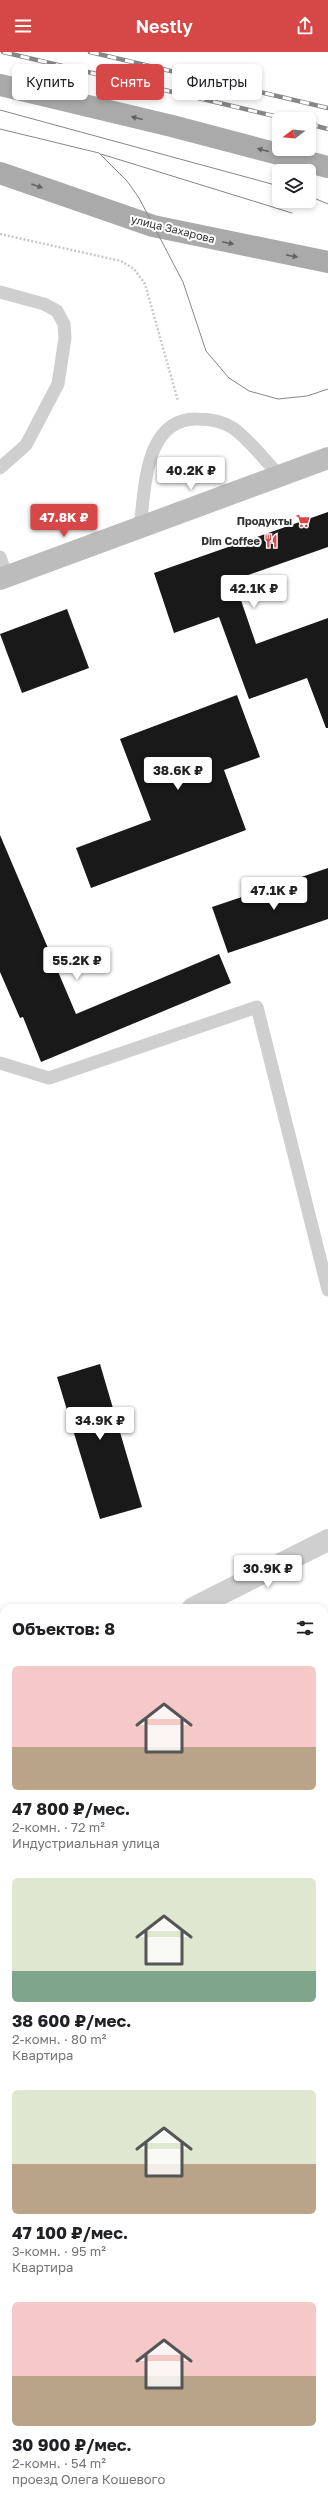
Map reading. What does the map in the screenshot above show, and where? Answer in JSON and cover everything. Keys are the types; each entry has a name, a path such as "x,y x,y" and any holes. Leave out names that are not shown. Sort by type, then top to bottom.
{"main road":[{"path":"0,85 172,126 328,167"},
{"name":"улица Захарова","path":"0,173 153,226 328,262"},
{"path":"2,571 140,528 328,458"}],"street":[{"path":"201,1604 328,1540"}],"lane":[{"path":"0,292 44,304 57,312 64,324 65,338 58,384 26,445 0,468"},
{"path":"140,528 148,466 158,440 171,426 184,421 193,418 213,419 233,428 280,476"},
{"path":"0,1063 49,1078 257,1007 328,1290"}],"path":[{"path":"0,234 121,261 134,269 145,284 184,421"}],"building":[{"path":"328,512 328,547 234,580 256,644 328,618 328,728 326,728 307,678 249,699 219,617 174,633 154,573"},
{"path":"67,609 89,668 22,693 0,634"},
{"path":"237,695 260,757 224,770 246,830 91,888 76,848 151,820 120,739"},
{"path":"0,835 76,1014 219,954 231,983 41,1062 23,1017 20,1018 0,972"},
{"path":"328,868 328,919 228,953 212,907"},
{"path":"100,1364 142,1507 100,1519 57,1377"}],"tram line":[{"path":"0,110 272,184"},
{"path":"0,129 99,153 127,181 139,198 183,282 206,351 229,378 249,391 278,399 307,396 328,389"},
{"path":"101,154 292,213"},
{"path":"316,199 328,204"}],"railway":[{"path":"3,52 272,115"},
{"path":"90,52 328,108"},
{"path":"316,126 328,129"}],"place":[{"name":"Продукты","path":"303,521"},
{"name":"Dim Coffee","path":"271,541"}]}
